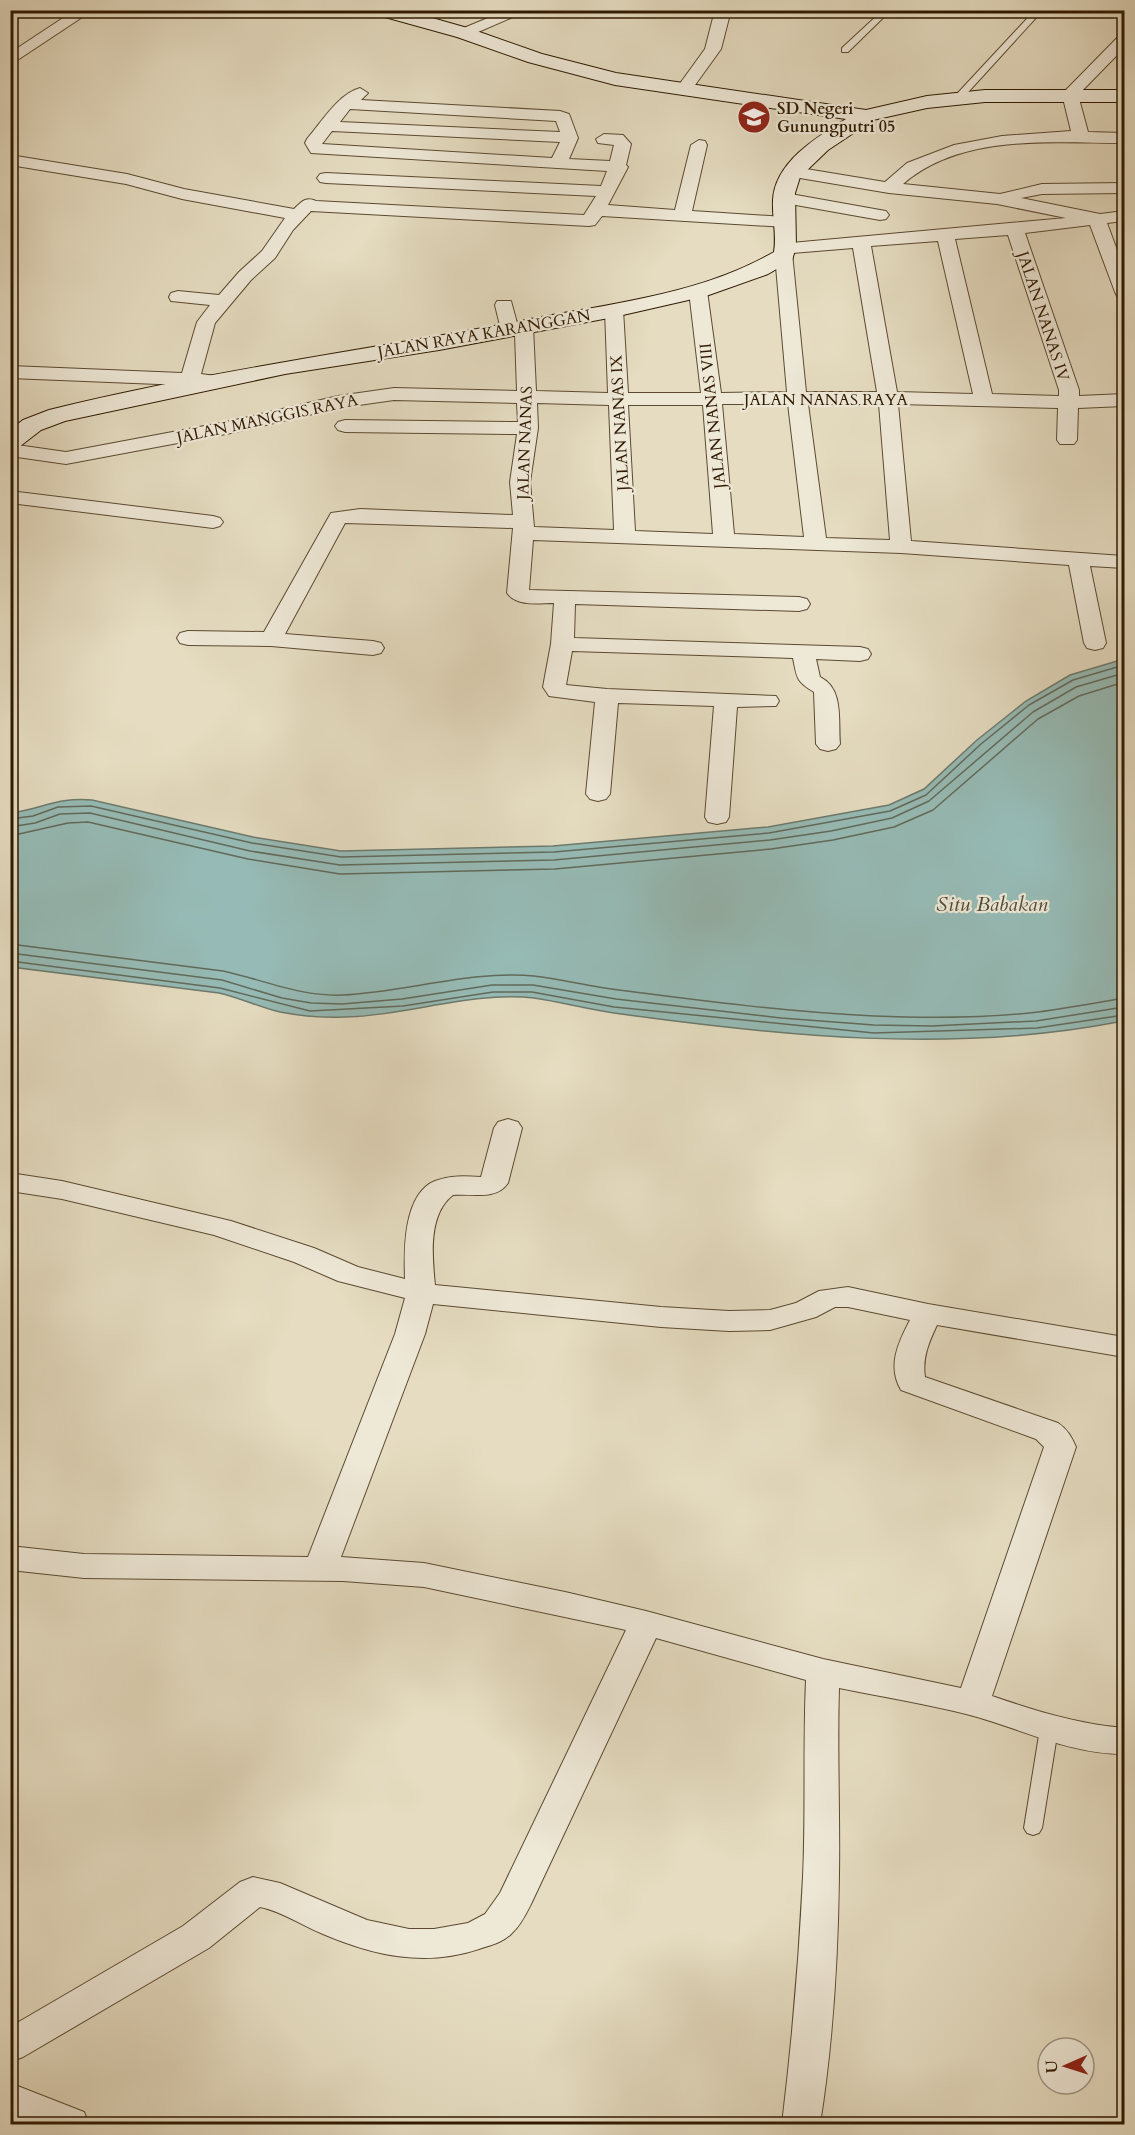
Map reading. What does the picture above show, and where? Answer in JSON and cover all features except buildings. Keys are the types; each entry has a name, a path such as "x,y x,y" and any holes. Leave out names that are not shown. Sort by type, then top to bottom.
{"street":[{"path":"10,60 86,10"},
{"path":"381,10 464,33 575,70 866,116"},
{"path":"464,33 522,10"},
{"path":"684,89 713,49 723,10"},
{"path":"1071,94 1125,40"},
{"path":"360,93 346,104 313,143 314,146 324,151 619,167"},
{"path":"1071,94 1081,137"},
{"path":"816,545 798,399 785,252 786,184 794,172 818,147 836,133 866,116 898,107 958,98 1071,94 1125,96"},
{"path":"346,104 560,116 563,117 570,138 559,162"},
{"path":"328,126 570,138"},
{"path":"889,188 913,167 960,149 1002,141 1054,136 1125,138"},
{"path":"10,160 127,179 182,194 303,211 589,221 598,210 605,191 619,167 623,144 616,139 604,139"},
{"path":"682,217 699,146"},
{"path":"190,379 206,322 245,276 269,254 286,227 303,211 341,152"},
{"path":"794,172 889,188 997,199 1096,218"},
{"path":"326,178 605,191"},
{"path":"997,199 1027,190 1125,188"},
{"path":"785,198 880,214"},
{"path":"598,210 785,222"},
{"path":"785,252 861,242 1015,229 1125,216"},
{"path":"1096,218 1125,292"},
{"name":"JALAN NANAS IV","path":"1015,229 1069,390 1067,440"},
{"path":"945,234 984,401"},
{"path":"861,242 888,398 901,547"},
{"name":"JALAN RAYA KARANGGAN","path":"10,442 32,425 58,415 285,367 517,329 698,291 760,269 785,252"},
{"name":"JALAN NANAS VIII","path":"698,291 712,399 724,541"},
{"path":"178,297 224,301"},
{"name":"JALAN NANAS","path":"504,305 517,329 527,398 528,428 520,482 523,527 518,593 524,596 566,596"},
{"name":"JALAN NANAS IX","path":"614,310 625,536"},
{"path":"10,372 218,380"},
{"name":"JALAN MANGGIS RAYA","path":"10,450 66,458 207,432 338,402 394,394 527,398"},
{"name":"JALAN NANAS RAYA","path":"527,398 888,398 1070,402 1125,400"},
{"path":"345,426 528,428"},
{"path":"10,497 213,522"},
{"path":"271,639 338,517 360,515 625,536 901,547 1125,562"},
{"path":"1078,558 1095,643"},
{"path":"768,701 607,696 557,691 554,687 562,644 566,596 799,604"},
{"path":"188,638 271,639 373,648"},
{"path":"562,644 860,654"},
{"path":"803,653 809,680 822,687 825,692 828,744"},
{"path":"598,794 607,696"},
{"path":"717,817 726,700"},
{"path":"320,1569 410,1334 421,1293 418,1270 426,1207 436,1192 445,1187 489,1186 494,1183 508,1128"},
{"path":"10,1182 62,1190 221,1228 304,1255 348,1274 421,1293 661,1317 718,1320 770,1320 806,1310 829,1298 848,1297 928,1314 1125,1347"},
{"path":"928,1314 913,1345 908,1367 912,1383 1047,1431 1056,1437 1060,1447 973,1703"},
{"path":"10,1558 84,1566 320,1569 424,1575 646,1623 823,1672 973,1703 1049,1729 1102,1740 1125,1741"},
{"path":"10,2046 196,1937 253,1892 267,1893 373,1939 397,1945 444,1944 472,1937 498,1924 514,1902 646,1623"},
{"path":"801,2124 812,2031 820,1875 823,1672"},
{"path":"10,2099 70,2124"}],"lane":[{"path":"845,50 888,10"},
{"path":"958,98 1040,10"},
{"path":"1033,1828 1049,1729"}],"water":[{"name":"Situ Babakan","path":"1124,659 1124,1020 1118,1022 1055,1032 993,1037 866,1038 739,1029 604,1011 534,998 511,997 463,1001 367,1016 320,1017 280,1012 219,993 11,967 11,813 69,800 92,800 253,837 341,851 553,846 768,827 889,805 924,789 977,740 1026,701 1070,675"}],"place":[{"name":"SD Negeri Gunungputri 05","path":"754,117"}]}
